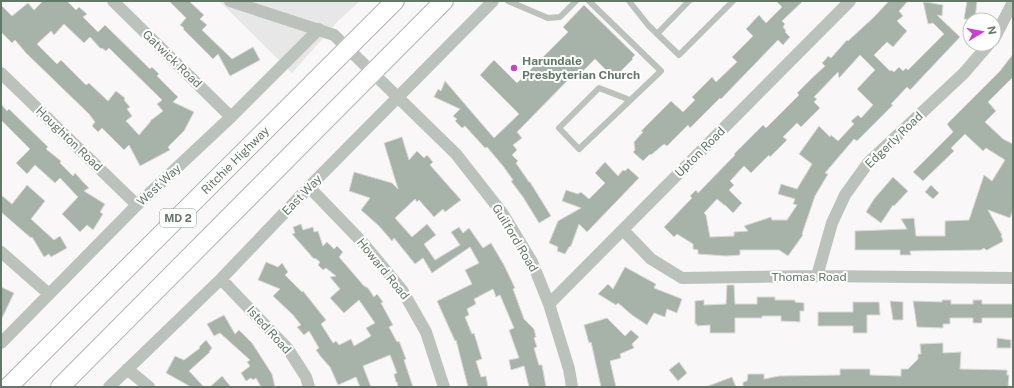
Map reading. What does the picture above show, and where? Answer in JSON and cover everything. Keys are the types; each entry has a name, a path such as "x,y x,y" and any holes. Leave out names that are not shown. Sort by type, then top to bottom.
{"main road":[{"name":"Ritchie Highway","path":"8,387 396,1"},
{"name":"MD 2","path":"60,387 444,1"}],"street":[{"name":"Gatwick Road","path":"112,1 231,117"},
{"name":"Guilford Road","path":"230,1 334,35 456,154 503,214 532,262 549,304 569,369 572,387"},
{"name":"East Way","path":"109,387 221,279 309,187 493,1"},
{"name":"Upton Road","path":"549,304 850,1"},
{"path":"1002,23 1013,2"},
{"name":"West Way","path":"1,343 137,205 231,117 319,29"},
{"name":"Edgerly Road","path":"817,276 832,223 845,195 868,163 964,74 982,52"},
{"name":"Houghton Road","path":"1,73 137,205"},
{"name":"Howard Road","path":"309,187 363,243 402,290 426,332 444,387"},
{"name":"Thomas Road","path":"623,230 651,259 682,278 817,276 1013,278"},
{"path":"1,252 49,294"},
{"name":"Isted Road","path":"221,279 288,349 306,377 310,387"},
{"path":"127,369 149,387"}],"lane":[{"path":"508,1 548,18 560,17 576,1"},
{"path":"590,1 661,71 579,149 559,128 599,88 630,100"},
{"path":"629,1 648,25 679,55 733,1"},
{"path":"657,34 689,1"}],"shaded area":[{"path":"219,1 360,1 339,20 292,73"}],"building":[{"path":"43,1 67,1 76,10 79,7 87,14 83,17 98,32 105,25 150,69 152,67 159,74 157,76 178,97 173,102 194,112 184,131 168,147 170,150 140,166 129,145 124,150 102,128 98,132 92,126 95,122 89,114 26,53 15,40 12,43 1,32 1,5 12,16 28,3 34,10","holes":["64,24 84,43 90,37 101,49 102,48 106,51 109,48 162,100 157,104 163,111 150,121 139,135 126,121 132,116 127,109 130,107 124,100 125,98 116,91 108,101 89,83 86,85 61,60 57,64 37,44 51,31 54,35"]},
{"path":"169,1 189,1 204,15 200,19 207,25 202,30 232,59 253,47 260,60 230,76 218,54 213,59 183,29 184,28 180,25 186,18"},
{"path":"776,1 803,1 782,21 785,24 783,27 786,31 785,32 790,37 783,45 778,40 721,99 720,98 690,128 688,125 667,146 664,144 643,161 633,152 635,150 634,142 643,132 641,131 671,101 683,112 695,100 692,97 712,77 716,82 737,62 732,57 753,36 746,29 759,15 766,23 782,7"},
{"path":"889,1 908,1 899,11 903,16 897,21 907,31 893,47 887,42 874,55 890,71 891,70 894,72 899,67 903,71 906,68 908,70 944,34 933,23 928,24 923,1 926,3 943,5 942,16 937,15 960,37 910,90 907,87 891,104 893,105 857,141 854,139 825,173 828,174 815,196 802,234 803,235 788,256 779,250 740,250 740,255 726,256 698,254 698,250 693,249 693,244 677,234 674,237 664,227 692,198 690,196 696,190 698,193 763,125 766,128 799,95 797,93 825,66 822,63 828,56 831,58 847,40 848,41","holes":["860,55 875,70 857,89 873,105 861,118 858,115 851,121 854,124 838,141 831,135 830,137 819,126 799,154 812,164 797,189 781,184 778,194 795,199 793,204 797,205 787,220 772,220 771,217 744,226 748,231 734,232 734,236 710,237 706,215 704,213 717,199 733,213 742,203 729,190 734,185 730,181 744,166 751,173 769,155 770,157 787,140 783,137 797,123 801,127 820,108 814,102 817,99 814,97 838,72 839,78"]},
{"path":"967,1 977,1 976,12 965,12"},
{"path":"584,5 635,55 617,75 616,74 613,77 595,59 574,80 571,77 517,132 522,138 513,145 517,150 512,155 518,161 516,163 530,182 551,216 539,223 511,181 513,180 503,166 487,147 485,148 465,126 462,128 455,121 457,119 453,116 460,109 434,97 438,89 441,91 445,81 494,138 519,114 480,75 494,60 517,83 568,32 563,27"},
{"path":"1013,54 1013,77 988,102 996,111 985,122 1003,139 1013,144 1013,210 1010,218 988,210 1002,235 1002,242 987,250 984,248 981,250 910,251 911,255 900,255 900,250 855,250 855,231 907,229 901,219 914,218 916,236 945,236 945,221 969,220 984,175 992,181 1005,160 986,148 983,151 965,134 951,148 954,151 923,181 913,172 953,132 947,124 1000,71"},
{"path":"1,104 7,111 9,109 48,147 46,149 61,161 60,163 73,176 75,173 89,188 84,191 105,204 100,212 103,214 93,230 87,225 80,232 62,214 78,197 60,178 55,183 35,165 27,174 16,163 30,149 1,120"},
{"path":"402,137 409,160 417,151 424,158 427,155 433,162 430,165 461,200 445,212 443,209 434,217 419,200 417,202 415,199 395,218 412,237 427,224 436,235 424,244 435,260 460,245 451,232 459,227 463,233 469,228 483,248 491,243 515,288 513,289 524,319 534,329 536,337 534,338 537,347 534,348 539,365 542,365 546,387 529,387 524,366 511,370 509,360 519,358 509,330 514,328 500,295 496,297 493,289 474,299 476,304 467,309 469,315 465,317 472,334 474,333 482,359 476,361 481,377 486,376 488,387 468,387 456,340 455,341 437,301 472,284 465,270 479,263 470,247 432,273 423,258 415,264 394,238 392,241 379,226 361,210 370,198 349,191 354,172 392,183 398,189 384,143"},
{"path":"605,162 618,176 623,170 625,171 628,168 639,178 587,232 579,224 571,246 565,254 557,251 558,247 549,243 558,221 581,208 562,201 566,190 578,194 581,192 589,199 605,183 595,173"},
{"path":"893,177 908,191 894,206 893,205 881,223 866,212 874,199"},
{"path":"27,185 45,201 31,219 54,240 60,236 67,248 51,257 49,254 44,257 32,237 31,238 1,212 1,195 12,204"},
{"path":"931,185 939,193 933,199 925,192"},
{"path":"301,224 303,230 313,227 314,232 318,231 323,246 327,242 334,249 337,246 343,252 339,257 364,286 368,288 374,297 377,294 383,302 381,303 393,325 389,327 397,342 399,341 406,359 404,360 413,387 398,387 394,374 397,373 390,355 363,366 371,387 360,387 356,377 338,385 330,367 316,350 319,348 309,331 304,335 297,327 301,325 273,296 280,289 258,280 266,262 278,267 282,263 288,272 285,275 302,292 303,291 326,320 321,324 333,343 336,341 339,345 351,339 354,346 371,336 366,328 375,323 359,300 344,313 330,298 340,289 330,277 336,276 326,268 323,270 318,265 320,262 315,258 314,259 292,234 295,233 293,227"},
{"path":"625,267 656,284 654,288 682,299 677,313 667,309 665,317 654,313 647,325 618,303 616,305 598,294 608,284 613,289"},
{"path":"727,285 734,285 735,304 757,304 757,297 775,297 775,300 795,300 795,302 804,303 804,311 800,311 800,322 781,321 781,316 735,318 735,333 710,333 710,325 697,326 697,324 695,324 695,301 704,300 704,305 726,304"},
{"path":"1,287 14,293 1,320"},
{"path":"942,300 951,300 951,304 973,304 973,300 982,300 982,304 1013,304 1013,318 982,318 982,323 973,323 973,318 950,318 950,324 943,324 943,328 917,327 913,301 942,302"},
{"path":"890,301 903,302 903,320 893,320"},
{"path":"853,302 879,302 880,315 867,315 867,333 853,333 853,326 818,326 818,312 853,312"},
{"path":"224,315 235,334 239,330 252,343 272,374 275,387 261,387 256,378 253,380 251,378 246,381 241,373 250,366 247,362 250,360 220,333 214,336 207,324"},
{"path":"607,318 625,336 631,330 639,337 632,344 634,348 620,354 621,358 610,361 616,387 601,387 591,342 589,343 584,325"},
{"path":"997,338 1011,340 1011,348 997,348"},
{"path":"206,340 212,348 210,352 189,371 204,387 191,387 166,373 175,356 184,360 200,348 199,347"},
{"path":"943,343 943,353 961,352 960,369 1007,370 1007,375 1009,375 1008,387 743,387 743,382 747,381 748,374 764,374 764,379 779,376 840,375 840,369 870,369 870,375 901,376 901,369 908,369 918,359 918,354 921,354 920,344"},
{"path":"679,362 687,373 678,381 669,370"},
{"path":"222,376 231,387 210,387"},
{"path":"732,377 736,387 708,387 708,386"}],"place":[{"name":"Harundale Presbyterian Church","path":"514,68"}]}
